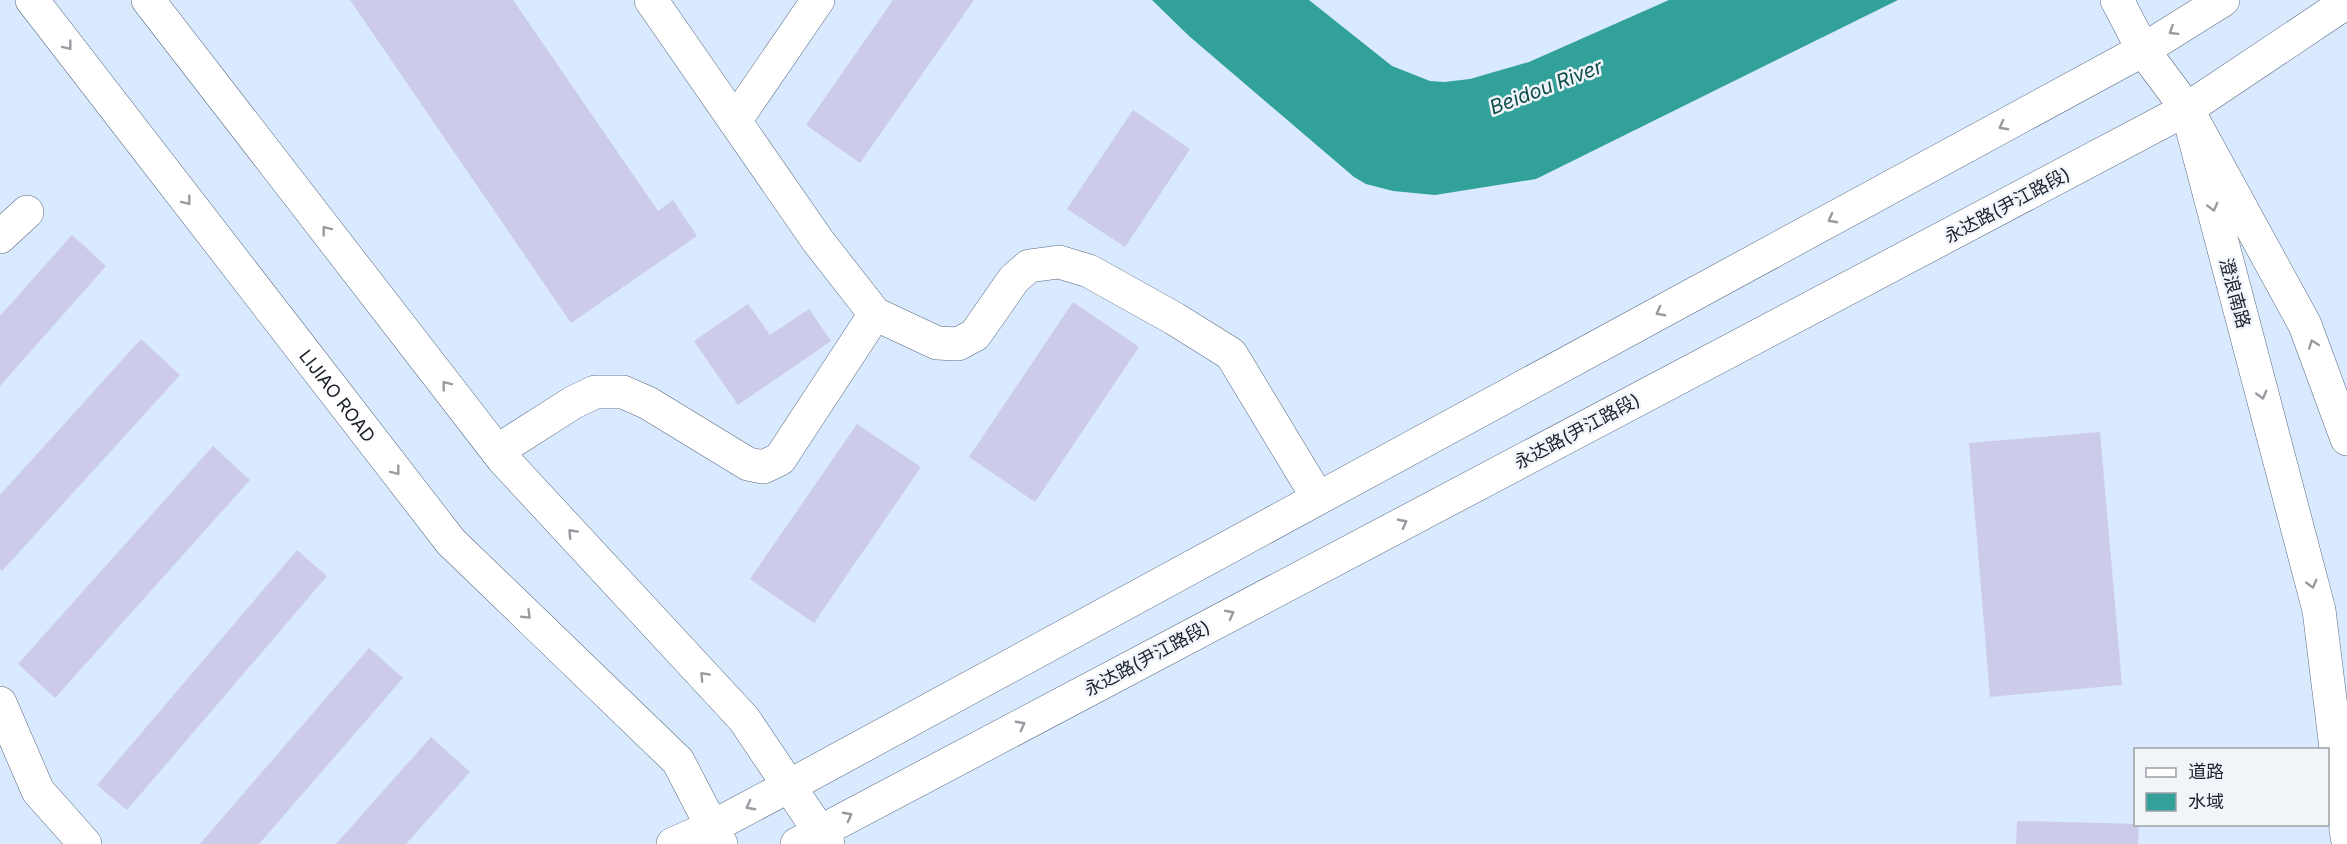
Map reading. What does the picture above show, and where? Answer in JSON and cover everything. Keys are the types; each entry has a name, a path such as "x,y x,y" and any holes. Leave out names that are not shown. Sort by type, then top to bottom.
{"main road":[{"name":"LIJIAO ROAD","path":"32,0 451,542 678,761 716,835"},
{"path":"148,0 497,451 744,719 789,786 815,840"},
{"path":"651,0 818,241 875,314 938,343 958,344 975,335 1014,279 1029,266 1059,262 1089,271 1175,319 1231,354 1318,498"},
{"path":"735,121 818,0"},
{"path":"2117,0 2143,50 2187,109 2305,325 2347,439"},
{"path":"673,844 716,835 789,786 2143,50 2223,0"},
{"name":"永达路(尹江路段)","path":"815,840 2187,109 2347,2"},
{"name":"澄浪南路","path":"2187,109 2319,610 2347,837"},
{"path":"0,237 27,212"},
{"path":"497,451 574,402 595,392 623,392 648,403 748,464 763,467 780,459 875,314"},
{"path":"0,703 38,791 85,844"}],"water":[{"name":"Beidou River","path":"1152,0 1309,0 1392,66 1430,81 1444,82 1470,79 1529,62 1669,0 1898,0 1536,179 1435,195 1393,191 1366,184 1354,177 1189,36"}],"building":[{"path":"350,0 513,0 658,211 673,200 697,236 571,323"},
{"path":"893,0 974,0 860,163 806,125"},
{"path":"1133,110 1190,149 1125,247 1067,209"},
{"path":"72,235 106,266 0,386 0,316"},
{"path":"1073,302 1139,347 1035,502 969,457"},
{"path":"748,304 770,335 809,309 831,341 738,405 694,341"},
{"path":"141,339 180,375 2,571 0,569 0,495"},
{"path":"857,424 921,467 814,623 750,579"},
{"path":"2100,432 2122,685 1990,697 1969,443"},
{"path":"213,446 250,480 55,698 18,664"},
{"path":"297,550 327,576 127,810 97,785"},
{"path":"369,648 403,678 259,844 200,844"},
{"path":"431,737 470,772 406,844 336,844"},
{"path":"2017,821 2134,824 2134,826 2139,826 2138,844 2016,844"}]}
